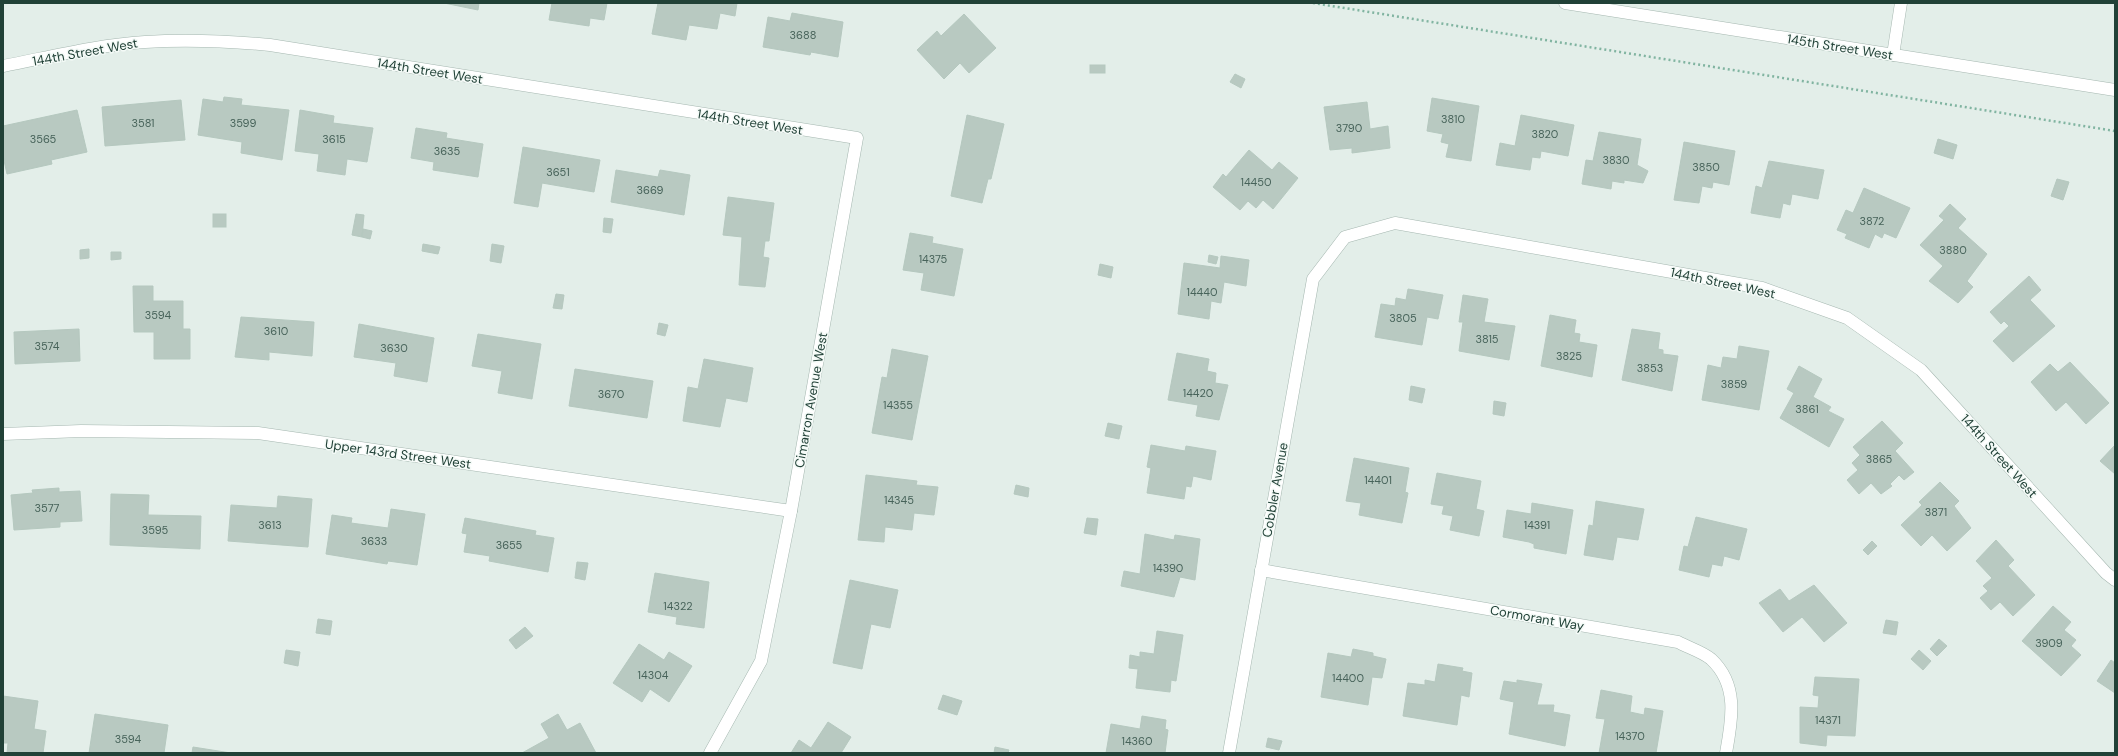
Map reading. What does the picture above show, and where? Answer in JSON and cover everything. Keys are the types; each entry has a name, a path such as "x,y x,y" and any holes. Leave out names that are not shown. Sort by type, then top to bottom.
{"street":[{"name":"145th Street West","path":"1565,3 2115,90"},
{"path":"1893,55 1901,3"},
{"name":"144th Street West","path":"3,66 103,46 144,42 219,40 278,46 857,138"},
{"name":"Cimarron Avenue West","path":"710,753 761,661 791,511 857,138"},
{"name":"144th Street West","path":"1345,237 1395,223 1762,288 1847,318 1921,370 2106,573 2115,580"},
{"name":"Cobbler Avenue","path":"1229,753 1313,279 1345,237"},
{"name":"Upper 143rd Street West","path":"3,434 80,431 258,433 791,511"},
{"name":"Cormorant Way","path":"1261,570 1678,642 1711,659 1728,684 1733,714 1726,753"}],"path":[{"path":"1313,3 2115,131"}],"building":[{"path":"444,3 479,3 478,10"},
{"path":"552,3 607,3 604,20 590,18 589,26 549,20"},
{"path":"658,3 737,3 735,16 720,13 717,29 689,25 686,40 652,34"},
{"path":"792,13 843,22 838,57 811,52 810,55 763,47 768,17 790,21"},
{"path":"964,14 996,48 969,73 960,63 944,79 917,50 937,31 941,36"},
{"path":"1090,65 1105,65 1105,73 1090,73"},
{"path":"1235,74 1245,79 1241,88 1230,82"},
{"path":"224,97 242,99 241,105 289,110 282,160 241,153 242,142 198,135 203,99 223,102"},
{"path":"1432,98 1479,106 1471,161 1446,157 1449,144 1441,142 1443,134 1427,131"},
{"path":"181,100 185,140 105,146 102,107"},
{"path":"1367,102 1370,129 1388,126 1390,148 1352,153 1352,148 1330,150 1324,107"},
{"path":"77,110 87,152 51,160 52,164 7,174 3,156 3,126"},
{"path":"300,110 334,116 333,123 373,128 367,162 347,159 345,175 317,171 319,154 295,151"},
{"path":"967,115 1004,124 991,179 988,179 982,203 951,196"},
{"path":"1521,115 1574,125 1568,156 1541,151 1540,158 1532,157 1530,170 1496,165 1500,143 1515,146"},
{"path":"416,128 447,133 446,138 483,144 478,177 433,170 434,162 411,158"},
{"path":"1599,132 1641,139 1637,165 1648,171 1643,183 1624,180 1624,183 1612,181 1611,189 1582,184 1586,160 1593,161"},
{"path":"1938,139 1957,145 1953,159 1934,153"},
{"path":"1684,142 1735,151 1729,185 1713,182 1712,188 1702,186 1699,203 1674,200"},
{"path":"523,147 600,160 594,192 542,183 538,207 514,203"},
{"path":"1249,150 1272,170 1279,162 1298,178 1273,209 1263,200 1256,208 1248,201 1240,210 1213,187 1223,174 1226,177"},
{"path":"1769,161 1824,170 1818,199 1792,194 1790,205 1783,203 1780,218 1751,213 1756,186 1762,188"},
{"path":"616,170 658,177 660,170 690,175 684,215 611,202"},
{"path":"2057,179 2069,182 2063,200 2051,196"},
{"path":"1864,188 1910,208 1896,238 1884,233 1882,238 1875,234 1869,248 1845,238 1847,234 1837,230 1846,210 1853,213"},
{"path":"728,197 774,203 769,241 765,241 763,257 769,258 765,287 739,285 742,237 723,235"},
{"path":"1950,204 1966,219 1958,228 1987,254 1967,281 1973,287 1958,303 1929,281 1943,266 1920,245 1944,220 1939,216"},
{"path":"213,214 226,214 226,227 213,227"},
{"path":"356,214 364,215 362,237 352,235"},
{"path":"604,218 613,219 611,233 603,232"},
{"path":"363,229 372,231 370,239 362,237"},
{"path":"910,233 933,237 932,243 963,249 954,296 921,290 924,273 903,270"},
{"path":"423,244 440,247 438,254 422,251"},
{"path":"492,244 504,246 501,263 490,261"},
{"path":"89,249 89,258 80,259 80,250"},
{"path":"111,252 121,252 121,259 111,260"},
{"path":"1209,255 1218,257 1216,264 1208,262"},
{"path":"1221,256 1249,260 1246,286 1224,282 1221,303 1211,301 1209,319 1178,314 1184,263 1220,268"},
{"path":"1100,264 1113,267 1111,278 1098,275"},
{"path":"2029,276 2041,290 2030,300 2055,326 2013,362 1993,341 2009,326 2004,321 2001,324 1990,312"},
{"path":"133,286 153,286 153,301 183,301 183,329 190,329 190,359 154,359 154,332 134,332"},
{"path":"1408,289 1443,295 1438,319 1427,317 1422,345 1375,337 1381,304 1395,306 1396,298 1406,300"},
{"path":"556,294 564,295 562,309 553,308"},
{"path":"1463,295 1488,299 1484,322 1515,326 1509,360 1459,351 1463,322 1459,322"},
{"path":"1550,315 1576,320 1574,333 1580,334 1579,342 1597,345 1592,377 1541,366"},
{"path":"241,317 314,322 312,356 269,352 269,360 235,357"},
{"path":"659,323 668,325 665,336 657,334"},
{"path":"359,324 434,338 427,382 394,376 396,363 354,357"},
{"path":"79,329 80,361 15,364 14,332"},
{"path":"1632,329 1660,333 1658,349 1663,350 1663,354 1678,356 1672,391 1622,380"},
{"path":"478,334 541,344 532,399 498,393 502,371 472,366"},
{"path":"1739,346 1769,351 1759,410 1702,400 1708,365 1721,368 1723,357 1737,359"},
{"path":"892,349 928,356 912,440 872,433 882,377 887,378"},
{"path":"1177,353 1209,359 1207,371 1216,373 1215,383 1228,385 1219,420 1196,416 1198,405 1168,400"},
{"path":"704,359 753,368 747,402 726,398 720,427 683,421 688,387 698,389"},
{"path":"2070,362 2109,403 2086,424 2066,402 2056,411 2031,382 2050,364 2058,372"},
{"path":"1799,366 1822,379 1813,397 1831,407 1828,411 1844,419 1829,447 1780,418 1794,393 1787,389"},
{"path":"575,369 653,381 647,418 569,406"},
{"path":"1411,386 1425,389 1422,403 1409,400"},
{"path":"1494,401 1506,403 1504,416 1493,414"},
{"path":"1882,421 1903,443 1895,451 1914,472 1904,480 1899,475 1890,484 1892,486 1881,494 1871,483 1859,494 1847,480 1858,470 1852,463 1860,455 1853,447"},
{"path":"1108,423 1122,426 1119,439 1105,436"},
{"path":"1151,445 1185,451 1186,446 1216,451 1211,480 1193,476 1191,487 1186,486 1184,499 1147,493 1151,468 1147,467"},
{"path":"2115,445 2115,474 2100,461"},
{"path":"1354,458 1409,468 1405,492 1408,493 1402,523 1359,515 1361,503 1346,501"},
{"path":"1437,473 1481,481 1476,509 1484,511 1479,536 1450,530 1453,516 1442,514 1444,506 1431,504"},
{"path":"866,475 917,481 916,485 938,487 934,515 914,513 912,530 885,527 884,542 858,540"},
{"path":"1940,482 1959,501 1954,506 1971,528 1947,551 1932,535 1921,546 1901,525 1922,505 1919,502"},
{"path":"1016,485 1029,488 1028,497 1014,494"},
{"path":"59,488 59,492 80,491 82,521 60,522 60,527 14,530 11,495 33,493 32,490"},
{"path":"111,494 149,495 148,515 201,516 200,549 110,545"},
{"path":"278,496 312,499 308,547 228,541 231,505 277,508"},
{"path":"1596,501 1644,509 1638,540 1617,537 1613,560 1584,555 1589,525 1593,526"},
{"path":"1532,503 1573,510 1566,554 1534,548 1534,544 1529,542 1503,537 1507,510 1531,514"},
{"path":"391,509 425,514 417,565 388,561 387,564 326,554 332,515 352,518 351,523 388,528"},
{"path":"1696,517 1747,529 1739,560 1724,556 1722,566 1712,564 1709,577 1679,570 1684,546 1688,547"},
{"path":"465,518 536,531 535,535 554,538 548,572 489,561 490,556 464,552 467,534 462,533"},
{"path":"1087,518 1098,519 1096,535 1084,533"},
{"path":"1145,534 1174,540 1175,535 1200,539 1195,580 1180,577 1174,597 1121,586 1124,571 1140,574"},
{"path":"1996,540 2014,560 2008,566 2035,595 2013,616 2000,602 1991,610 1980,598 1988,591 1983,586 1992,578 1976,561"},
{"path":"1872,541 1877,546 1868,555 1863,550"},
{"path":"577,562 588,563 585,580 575,578"},
{"path":"655,573 709,582 704,628 676,624 677,617 648,612"},
{"path":"850,580 898,590 890,628 871,624 862,669 833,663"},
{"path":"1814,585 1847,623 1824,642 1802,617 1783,632 1759,603 1780,589 1789,601"},
{"path":"2053,606 2071,622 2064,630 2076,640 2071,646 2081,655 2061,676 2022,641"},
{"path":"318,619 332,621 330,635 316,633"},
{"path":"1886,620 1898,622 1896,635 1883,633"},
{"path":"525,627 533,636 516,649 509,640"},
{"path":"1157,631 1183,635 1176,681 1171,680 1170,692 1136,688 1138,669 1129,668 1130,655 1140,657 1140,652 1154,654"},
{"path":"1939,639 1947,646 1937,656 1930,649"},
{"path":"639,644 664,660 669,652 692,666 669,702 650,689 642,702 613,683"},
{"path":"1353,649 1373,653 1373,656 1386,659 1382,678 1372,677 1368,705 1321,697 1328,653 1351,657"},
{"path":"286,650 300,652 298,666 284,663"},
{"path":"1919,650 1931,661 1923,670 1911,659"},
{"path":"2111,660 2115,663 2115,693 2097,681"},
{"path":"1438,664 1463,668 1462,671 1472,673 1469,697 1461,695 1457,725 1403,716 1408,683 1425,685 1425,680 1435,682"},
{"path":"1815,677 1859,679 1855,736 1827,735 1826,746 1800,743 1800,707 1818,708 1819,696 1813,695"},
{"path":"1517,680 1542,684 1537,705 1554,705 1553,712 1570,715 1565,746 1509,734 1514,702 1500,699 1504,681 1517,683"},
{"path":"1601,690 1632,696 1630,712 1644,715 1645,708 1663,711 1656,753 1599,753 1605,719 1596,718"},
{"path":"943,695 962,701 957,715 938,709"},
{"path":"3,696 38,701 34,729 46,731 43,753 7,753 8,743 3,743"},
{"path":"95,714 168,725 164,753 89,753"},
{"path":"558,714 567,730 580,723 596,753 522,753 549,738 541,724"},
{"path":"1142,716 1166,720 1165,729 1168,730 1165,753 1106,753 1111,724 1140,729"},
{"path":"828,722 851,737 841,753 791,753 799,740 811,748"},
{"path":"1268,738 1282,741 1279,750 1266,747"},
{"path":"193,747 231,753 192,753"},
{"path":"995,747 1009,750 1008,753 994,753"}]}
